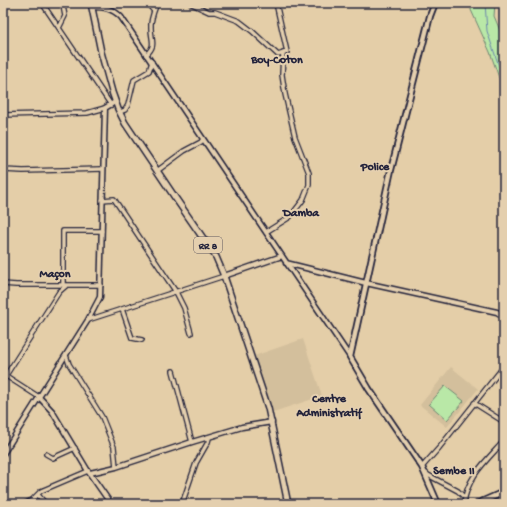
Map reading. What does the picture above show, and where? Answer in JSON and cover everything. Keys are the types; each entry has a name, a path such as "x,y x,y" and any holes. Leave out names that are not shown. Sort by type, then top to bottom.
{"main road":[{"path":"435,3 430,16 399,136 350,358 423,469 438,504"},
{"name":"RR 8","path":"92,5 113,103 157,171 216,257 224,276 262,387 272,422 288,504"},
{"path":"477,504 504,492"}],"street":[{"path":"3,115 87,113 105,108 113,103 42,3"},
{"path":"59,28 65,16 63,6 64,3"},
{"path":"147,3 154,11"},
{"path":"146,55 152,50 153,45 151,28 157,3"},
{"path":"190,3 209,12 215,12 239,21 278,55 287,52 276,3"},
{"path":"92,5 105,7 117,13 152,62 350,358"},
{"path":"266,232 290,217 303,200 309,185 309,173 295,137 285,94 282,75 283,53"},
{"path":"120,112 125,110 128,105 134,80 149,71 152,62"},
{"path":"3,454 88,320 100,297 105,108"},
{"path":"157,171 184,151 201,142 203,139"},
{"path":"3,170 103,170"},
{"path":"102,200 114,200 166,274 184,308 191,333"},
{"path":"3,380 4,374 65,285 63,231 102,231"},
{"path":"88,320 282,256"},
{"path":"286,263 366,283 497,312 504,317"},
{"path":"3,284 101,285"},
{"path":"122,309 132,338 142,340"},
{"path":"66,355 69,364 102,417 114,446 116,467"},
{"path":"465,498 458,491 428,475 423,469 504,366"},
{"path":"173,371 192,442"},
{"path":"4,374 46,402 110,504"},
{"path":"474,403 504,422"},
{"path":"24,504 47,489 89,472 116,467 192,442 242,428 272,422"},
{"path":"182,504 196,463 209,438"},
{"path":"464,504 467,487 478,469 504,441"},
{"path":"46,454 53,458 75,448"},
{"path":"38,495 46,504"}],"shaded area":[{"path":"303,339 322,396 273,412 254,356"},
{"path":"451,367 478,389 447,427 420,405"}],"green space":[{"path":"472,3 495,3 494,16 504,40 504,92 490,52 471,10"},
{"path":"445,386 464,401 447,420 429,404"}],"waterway":[{"path":"485,3 487,31 504,81"}],"district":[{"name":"Boy-Coton","path":"277,59"},
{"name":"Police","path":"375,166"},
{"name":"Damba","path":"301,212"},
{"name":"Maçon","path":"55,273"},
{"name":"Centre Administratif","path":"329,405"},
{"name":"Sembe II","path":"454,470"}]}
